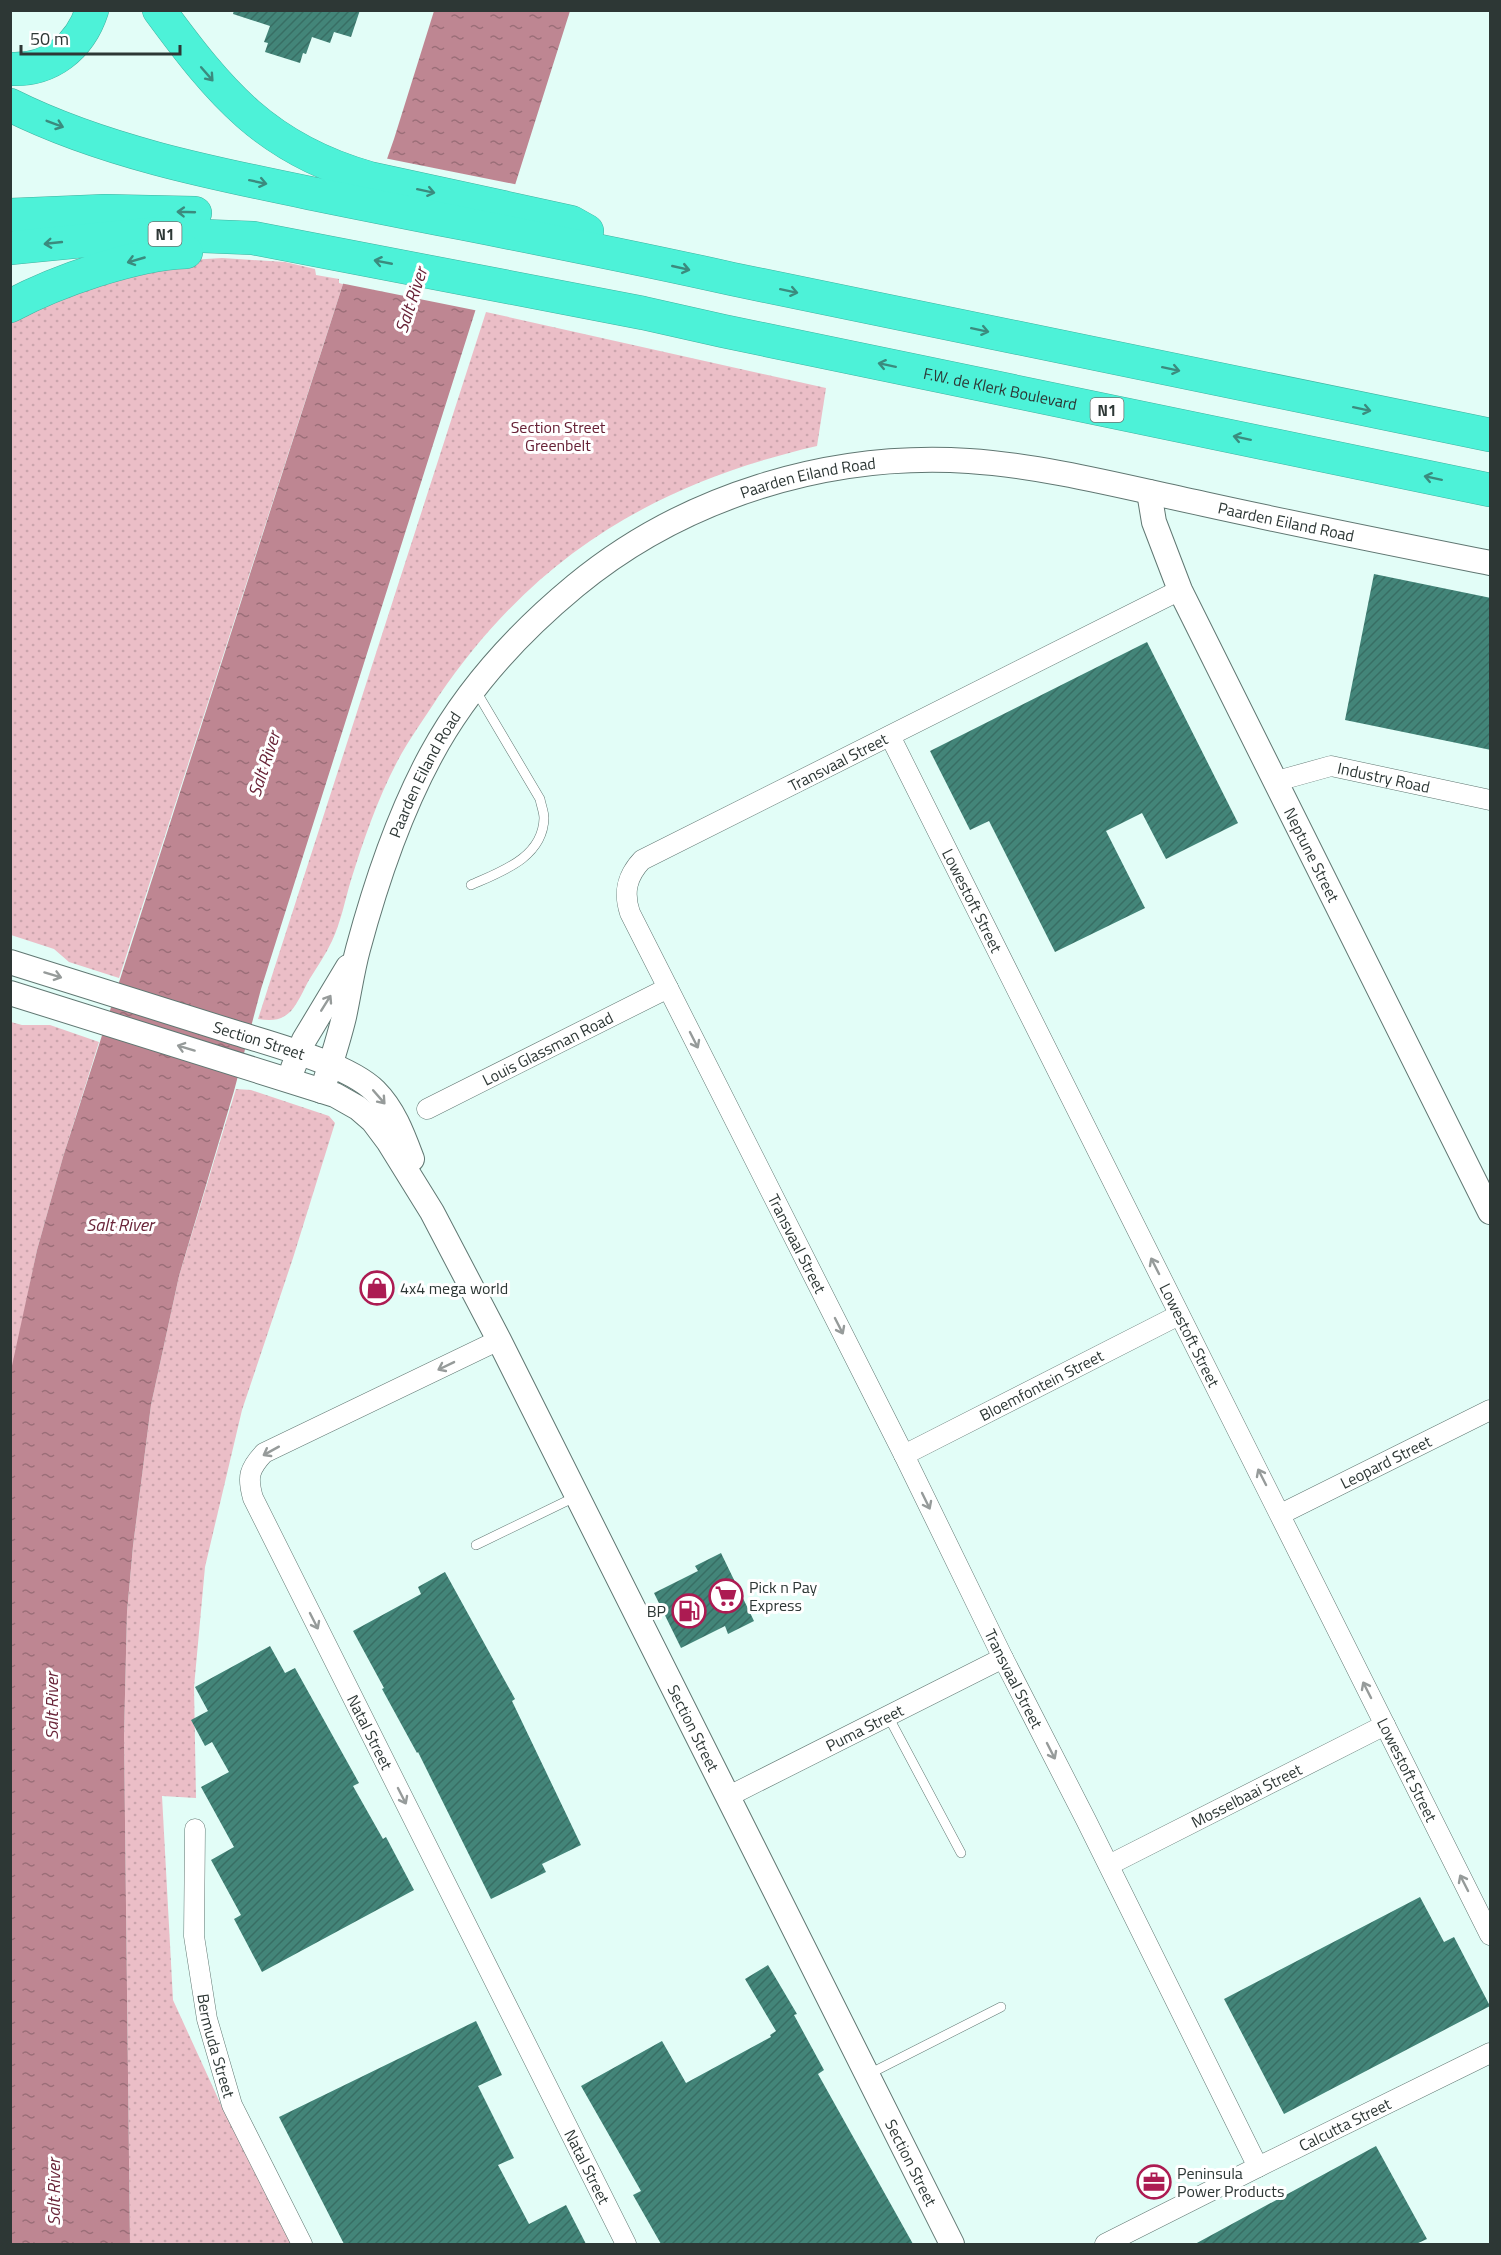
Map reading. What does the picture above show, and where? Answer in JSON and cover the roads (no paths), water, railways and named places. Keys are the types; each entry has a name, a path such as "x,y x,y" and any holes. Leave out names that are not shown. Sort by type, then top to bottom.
{"highway":[{"path":"10,69 35,67 47,63 71,48 84,30 92,10"},
{"path":"159,10 195,60 228,98 265,129 306,154 351,173 350,224"},
{"name":"N1","path":"10,105 118,147 236,178 350,224"},
{"path":"10,215 105,211 200,213 350,224"},
{"path":"10,306 60,284 144,257 173,253 228,251 281,254 350,224"},
{"name":"N1","path":"10,248 153,234 253,238 350,224 523,224 630,256 732,279 1491,435"},
{"name":"F.W. de Klerk Boulevard","path":"350,224 506,276 723,332 1491,490"}],"street":[{"name":"Paarden Eiland Road","path":"322,1091 343,1020 357,952 378,882 402,814 432,752 475,689 507,648 538,617 608,561 632,545 711,504 775,482 863,463 912,460 970,461 1028,468 1491,563"},
{"name":"Neptune Street","path":"1149,492 1154,522 1180,590 1488,1200"},
{"name":"Transvaal Street","path":"1180,590 642,860 629,877 626,901 1258,2167"},
{"name":"Lowestoft Street","path":"890,736 1491,1935"},
{"name":"Industry Road","path":"1277,781 1331,766 1491,800"},
{"name":"Paarden Eiland Road","path":"289,1080 304,1040 357,952"},
{"name":"Section Street","path":"10,962 250,1038 331,1065 358,1078 374,1090 388,1106 400,1128 432,1212"},
{"name":"Louis Glassman Road","path":"427,1108 668,988"},
{"name":"Section Street","path":"10,993 322,1091 344,1099 373,1121 432,1212 499,1340 952,2244"},
{"name":"Bloemfontein Street","path":"904,1455 1179,1315"},
{"name":"Natal Street","path":"499,1340 264,1453 252,1466 249,1483 258,1509 626,2244"},
{"name":"Leopard Street","path":"1281,1514 1491,1410"},
{"name":"Puma Street","path":"727,1797 1003,1658"},
{"name":"Mosselbaai Street","path":"1109,1865 1385,1725"},
{"name":"Bermuda Street","path":"195,1829 194,1936 207,2019 232,2105 302,2244"},
{"name":"Calcutta Street","path":"1105,2244 1491,2053"}],"lane":[{"path":"471,885 516,865 533,847 544,819 540,799 475,689"},
{"path":"476,1545 577,1496"},
{"path":"888,1716 961,1853"},
{"path":"867,2075 1001,2007"}],"water":[{"name":"Salt River","path":"434,11 570,11 261,989 234,1091 179,1276 151,1405 127,1612 124,1736 130,2244 11,2244 10,1375 37,1250 63,1157 343,284 394,139"}],"place":[{"name":"4x4 mega world","path":"377,1288"},
{"name":"Pick n Pay Express","path":"726,1596"},
{"name":"BP","path":"689,1611"},
{"name":"Peninsula Power Products","path":"1154,2182"}],"park label":[{"name":"Section Street Greenbelt","path":"558,436"}]}
